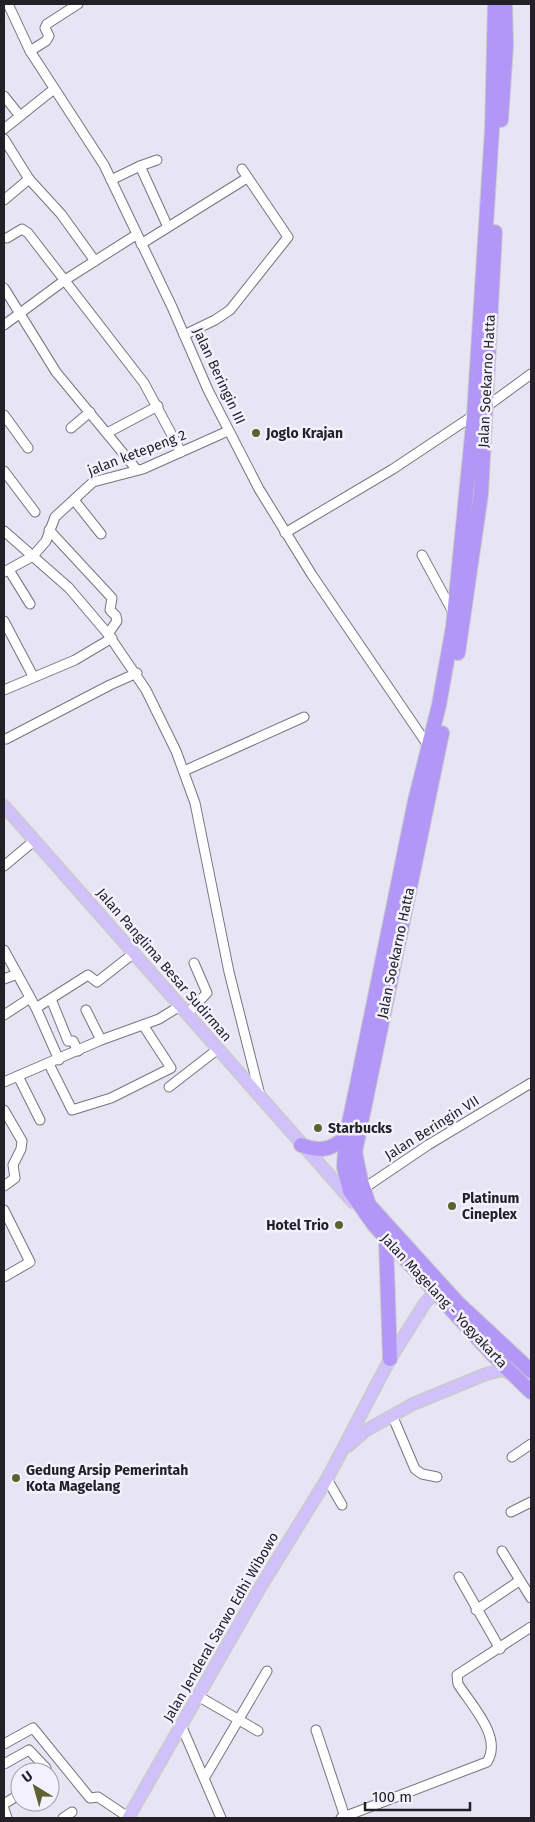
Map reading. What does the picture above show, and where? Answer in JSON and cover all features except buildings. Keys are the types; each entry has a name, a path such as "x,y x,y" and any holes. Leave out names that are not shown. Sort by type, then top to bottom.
{"highway":[{"name":"Jalan Soekarno Hatta","path":"355,1152 407,839 456,664 481,494 506,46 500,7"},
{"name":"Jalan Soekarno Hatta","path":"433,751 454,614 474,415 500,7"},
{"name":"Jalan Soekarno Hatta","path":"356,1193 346,1182 344,1167 346,1137 383,989"},
{"path":"301,1145 323,1150 336,1146 346,1137"},
{"path":"355,1152 356,1193 365,1207"},
{"name":"Jalan Magelang - Yogyakarta","path":"365,1207 386,1240 438,1289 531,1370"},
{"name":"Jalan Magelang - Yogyakarta","path":"365,1207 500,1362 531,1392"},
{"path":"386,1240 390,1359"}],"main road":[{"name":"Jalan Panglima Besar Sudirman","path":"4,806 134,952 301,1145 322,1166"},
{"path":"322,1166 335,1169 350,1165 355,1152"},
{"path":"322,1166 356,1193"},
{"path":"322,1166 346,1182"},
{"name":"Jalan Jenderal Sarwo Edhi Wibowo","path":"128,1818 264,1580 327,1479 390,1359 425,1303 438,1289"},
{"path":"495,1339 503,1352 500,1362"},
{"name":"Jalan Jenderal Sarwo Edhi Wibowo","path":"486,1374 500,1362"},
{"name":"Jalan Jenderal Sarwo Edhi Wibowo","path":"341,1453 365,1431 413,1404 486,1374 507,1371 517,1378"},
{"path":"363,1408 370,1418 387,1418"}],"street":[{"name":"Jalan Beringin III","path":"8,4 30,51 85,133 111,180 228,431 285,533 408,719 433,751"},
{"path":"30,51 48,39 49,36 45,26 67,7 78,4"},
{"path":"4,129 54,89"},
{"path":"4,96 20,116"},
{"path":"4,139 29,179 61,214 95,261"},
{"path":"111,180 157,160"},
{"path":"140,166 167,226"},
{"path":"184,335 215,320 230,310 256,275 287,240 285,230 242,169"},
{"path":"141,244 167,226 247,178"},
{"path":"4,200 29,179"},
{"path":"7,238 23,229 65,280 134,369 158,406 181,452"},
{"path":"4,325 65,280 136,235"},
{"path":"4,288 56,372 137,470"},
{"path":"486,407 531,374"},
{"path":"107,433 158,406"},
{"path":"71,428 90,412"},
{"path":"4,415 28,448"},
{"path":"285,533 393,469 474,415"},
{"name":"jalan ketepeng 2","path":"6,571 34,556 43,546 55,517 93,482 137,470 228,431"},
{"path":"4,471 35,512"},
{"path":"74,500 102,534"},
{"path":"4,690 33,676 75,660 110,636 117,621 110,608 112,598 49,530"},
{"path":"4,531 69,588 110,636 137,673 184,771 195,803 229,972 260,1097"},
{"path":"422,555 454,614"},
{"path":"6,571 30,604"},
{"path":"4,621 33,676"},
{"path":"5,737 137,673"},
{"path":"184,771 304,717"},
{"path":"4,866 35,840"},
{"path":"4,950 36,1008 58,1060"},
{"path":"36,1008 88,974 98,982 134,952"},
{"path":"4,1082 102,1040 184,1010 207,993 194,963"},
{"path":"4,980 17,974"},
{"path":"4,1015 30,998"},
{"path":"51,999 68,1041 72,1041 78,1051"},
{"path":"86,1010 102,1040"},
{"path":"49,1064 72,1110 111,1098 171,1068 144,1025"},
{"path":"169,1087 218,1049"},
{"path":"18,1076 40,1120"},
{"name":"Jalan Beringin VII","path":"356,1193 428,1145 531,1083"},
{"path":"4,1186 15,1178 14,1165 22,1144 5,1116"},
{"path":"4,1210 30,1262 5,1274"},
{"path":"387,1418 414,1469 422,1474 437,1477"},
{"path":"512,1457 531,1444"},
{"path":"327,1479 342,1505"},
{"path":"511,1512 531,1502"},
{"path":"502,1551 531,1598"},
{"path":"459,1576 476,1610 500,1649"},
{"path":"476,1610 519,1581"},
{"path":"316,1730 343,1818 487,1762 492,1752 492,1740 458,1684 456,1677 462,1670 500,1649 531,1628"},
{"path":"205,1777 267,1671"},
{"path":"198,1696 258,1731"},
{"path":"181,1725 222,1818"},
{"path":"4,1744 33,1728 90,1798 98,1797 128,1818"},
{"path":"4,1764 29,1750 40,1762"},
{"path":"4,1809 7,1818"},
{"path":"63,1818 72,1812"}],"place":[{"name":"Joglo Krajan","path":"256,433"},
{"name":"Starbucks","path":"318,1128"},
{"name":"Platinum Cineplex","path":"452,1206"},
{"name":"Hotel Trio","path":"339,1225"},
{"name":"Gedung Arsip Pemerintah Kota Magelang","path":"16,1478"}]}
